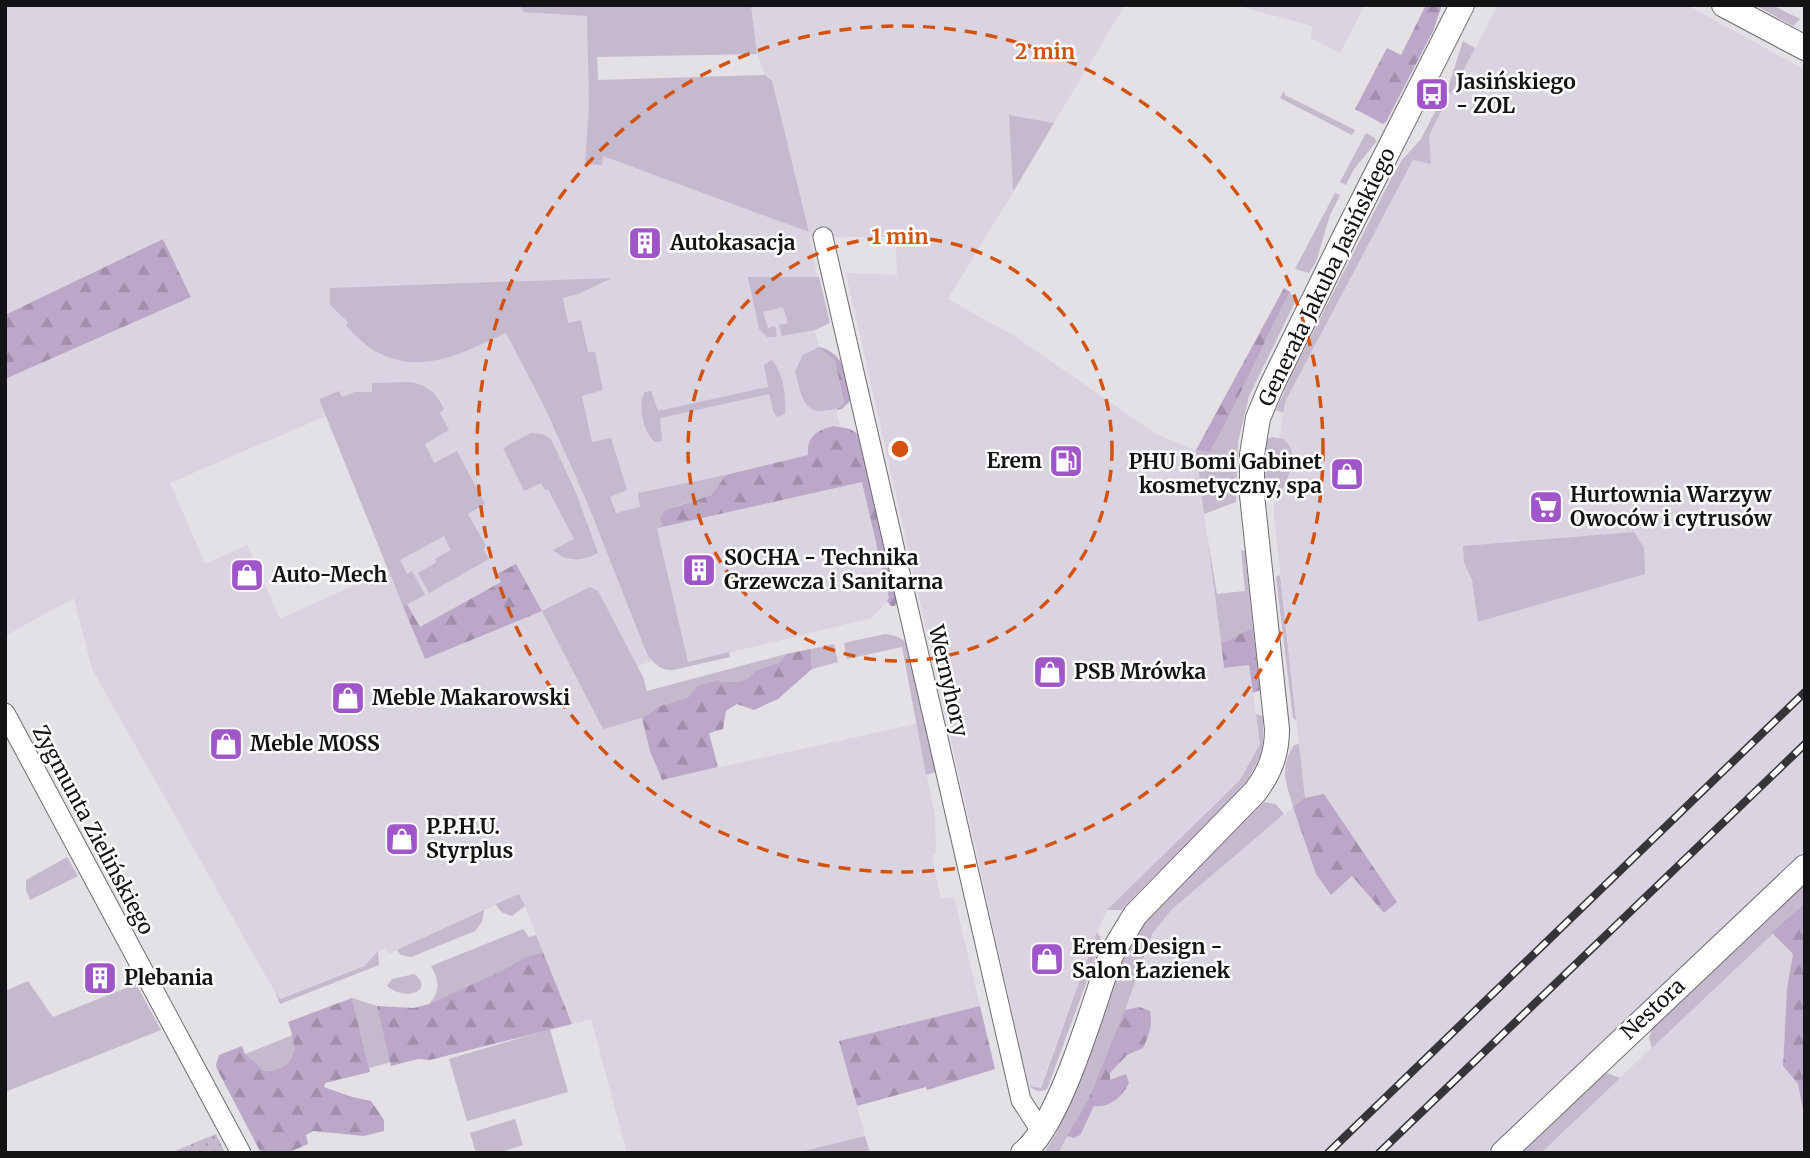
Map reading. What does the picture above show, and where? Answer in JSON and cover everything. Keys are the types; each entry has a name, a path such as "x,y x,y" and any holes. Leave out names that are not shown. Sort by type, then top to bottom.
{"street":[{"name":"Generała Jakuba Jasińskiego","path":"1023,1153 1032,1145 1058,1101 1111,955 1121,935 1135,915 1255,792 1266,778 1271,765 1277,729 1252,495 1252,455 1258,418 1346,234 1462,5"},
{"path":"1724,5 1805,48"},
{"name":"Wernyhory","path":"823,237 1021,1100 1041,1131"},
{"name":"Zygmunta Zielińskiego","path":"5,713 241,1153"},
{"name":"Nestora","path":"1503,1153 1805,867"}],"shaded area":[{"path":"5,5 594,5 603,156 772,81 765,75 757,54 751,5 1125,5 1054,123 1009,115 1013,192 948,299 1016,337 1156,434 1196,450 1224,668 1249,665 1260,744 1240,780 1107,910 1040,1088 1029,1086 846,273 897,275 896,246 890,237 810,237 823,312 815,330 817,340 844,404 836,410 840,426 850,429 890,598 872,618 666,668 659,667 652,661 638,666 603,728 642,718 650,751 662,780 916,724 935,816 936,853 932,857 941,899 954,897 980,1006 839,1041 865,1136 797,1153 627,1153 591,1019 572,1024 520,894 389,954 386,948 375,953 364,965 279,999 92,669 74,598 5,636 5,379 191,296 163,239 5,315","holes":["326,416 388,570 280,619 247,545 205,564 170,483"]},
{"path":"520,5 751,5 757,54 597,57 598,80 765,75 772,81 809,232 603,156 602,165 585,164 589,104 587,16 524,12"},
{"path":"1235,5 1365,5 1340,53 1311,38 1312,26"},
{"path":"1498,5 1687,5 1805,70 1805,849 1491,1153 1058,1153 1089,1098 1122,1019 1152,934 1172,909 1305,798 1274,516 1275,461 1286,400 1413,160 1431,163 1429,136","holes":["1464,546 1627,579 1479,622 1472,580 1464,563"]},
{"path":"1755,5 1772,5 1800,19 1793,26"},
{"path":"1463,41 1475,48 1451,94 1447,91"},
{"path":"1284,91 1285,95 1355,130 1352,135 1280,98"},
{"path":"1438,106 1443,108 1429,136 1431,164 1413,160 1286,400 1283,413 1276,410 1392,177 1402,160 1421,139"},
{"path":"1009,115 1054,123 1013,192"},
{"path":"1366,133 1375,138 1376,142 1354,169 1346,185 1340,182"},
{"path":"1335,193 1340,195 1330,215 1316,262 1309,273 1295,269"},
{"path":"748,277 819,277 830,323 815,330 782,336 779,325 788,323 783,307 763,312 768,328 775,326 777,337 767,337 759,329"},
{"path":"612,278 563,298 568,323 581,320 588,352 595,352 603,390 582,396 592,442 611,438 627,490 610,497 616,513 640,507 638,493 726,475 711,495 676,506 660,519 662,527 657,529 688,662 729,652 730,657 668,670 658,666 647,654 585,497 545,408 506,333 442,359 409,362 371,349 346,326 348,322 330,305 330,288"},
{"path":"1290,292 1295,302 1249,396 1238,442 1236,502 1204,514 1196,450 1210,452"},
{"path":"819,347 835,361 844,404 822,411 815,410 806,403 795,371 803,355"},
{"path":"772,360 783,386 785,414 777,417 769,394 660,418 662,441 655,442 647,432 641,411 645,392 651,391 658,411 768,387 764,365"},
{"path":"410,382 431,391 444,409 440,413 449,430 425,444 434,463 457,451 485,504 468,514 486,546 483,549 489,559 429,593 418,573 451,550 444,536 400,560 407,574 412,571 425,595 403,606 319,399 339,391 342,397 355,392 372,392 372,383"},
{"path":"531,433 542,434 551,439 576,493 598,553 586,558 570,559 553,550 574,539 548,489 545,490 541,483 524,491 503,448"},
{"path":"1271,437 1284,439 1292,455 1287,479 1274,499 1265,492 1266,441"},
{"path":"1634,532 1644,548 1645,574 1478,622 1472,580 1464,563 1463,546"},
{"path":"1207,535 1217,594 1245,591 1241,550 1245,551 1253,629 1221,642"},
{"path":"1280,575 1296,720 1293,718 1276,577"},
{"path":"590,587 598,591 643,677 647,691 786,654 778,663 756,670 750,678 739,682 714,681 689,697 660,706 642,718 603,729 542,611"},
{"path":"885,634 899,638 909,647 936,772 926,775 902,647 847,659 844,643"},
{"path":"834,644 838,662 812,669 811,649"},
{"path":"1256,714 1263,716 1263,741 1260,757 1247,781 1121,910 1107,910 1240,780 1260,744"},
{"path":"1299,744 1305,798 1293,807 1285,768 1289,753 1294,745"},
{"path":"1264,802 1276,804 1284,814 1172,909 1152,934 1122,1019 1089,1098 1058,1153 1044,1153 1057,1132 1121,958 1140,924"},
{"path":"67,857 78,876 30,900 26,880"},
{"path":"1805,884 1805,903 1652,1048 1649,1038 1654,1024"},
{"path":"519,894 525,906 512,916 497,907 496,904"},
{"path":"484,910 482,922 475,931 411,957 401,955 397,950"},
{"path":"523,929 529,937 536,935 543,952 525,957 429,1004 438,985 431,966"},
{"path":"1097,932 1102,940 1047,1089 1036,1090 1029,1086 1041,1088"},
{"path":"1772,933 1793,954 1787,989 1783,1066 1798,1084 1805,1119 1805,1153 1541,1153"},
{"path":"378,951 379,965 280,1004 276,993 280,999 364,966"},
{"path":"414,974 422,985 416,992 403,993 387,986 392,979"},
{"path":"28,981 53,1017 136,984 161,1030 5,1092 5,991"},
{"path":"352,998 377,1006 391,1062 369,1068"},
{"path":"550,1029 568,1092 467,1121 449,1059"},
{"path":"293,1035 292,1057 290,1062 281,1068 265,1071 245,1054"},
{"path":"1607,1073 1620,1078 1541,1153 1519,1153 1602,1075"},
{"path":"515,1119 523,1145 498,1153 476,1153 470,1133"},
{"path":"216,1134 225,1153 170,1153"},
{"path":"865,1136 870,1153 804,1153 804,1151"}],"green space":[{"path":"1426,5 1442,5 1433,31 1383,124 1355,109 1387,48 1401,55"},
{"path":"163,239 191,297 5,379 5,315"},
{"path":"1284,288 1290,292 1210,452 1196,450"},
{"path":"819,347 840,360 847,375 851,400 842,409 836,410 844,403 835,361"},
{"path":"833,426 850,429 861,436 898,597 895,606 891,606 887,601 889,598 862,482 662,527 660,519 664,511 711,495 726,475 808,455 809,443 814,435"},
{"path":"516,564 542,611 425,659 403,606 407,604 420,627 501,582 497,574"},
{"path":"1253,629 1260,690 1253,693 1249,665 1224,668 1221,642"},
{"path":"811,649 812,669 778,699 754,710 737,704 726,711 723,729 709,733 718,767 662,780 650,751 642,718 660,706 689,697 697,686 715,681 739,682 749,678 756,670 778,663 786,654"},
{"path":"1324,794 1397,902 1384,913 1352,876 1331,895 1316,874 1293,807 1305,798"},
{"path":"1805,903 1805,1119 1798,1084 1783,1066 1787,989 1793,954 1772,933"},
{"path":"543,952 572,1024 430,1060 418,1059 391,1066 377,1006 414,1008 429,1004 525,957"},
{"path":"352,998 370,1072 325,1083 324,1087 371,1101 384,1120 384,1131 364,1136 313,1131 306,1135 308,1144 287,1153 261,1153 217,1069 219,1055 242,1046 245,1054 265,1071 284,1067 294,1049 288,1022"},
{"path":"980,1006 995,1069 927,1090 926,1087 857,1106 839,1041"},
{"path":"1139,1007 1150,1011 1149,1035 1143,1048 1127,1055 1110,1073 1110,1080 1126,1074 1129,1083 1115,1100 1094,1106 1080,1135 1074,1138 1067,1136 1089,1098 1125,1010"}],"railway":[{"path":"1328,1153 1805,692"},
{"path":"1379,1153 1805,744"}],"place":[{"name":"Jasińskiego - ZOL","path":"1432,94"},
{"name":"Autokasacja","path":"645,243"},
{"name":"Erem","path":"1066,461"},
{"name":"PHU Bomi Gabinet kosmetyczny, spa","path":"1347,474"},
{"name":"Hurtownia Warzyw Owoców i cytrusów","path":"1546,507"},
{"name":"SOCHA - Technika Grzewcza i Sanitarna","path":"699,570"},
{"name":"Auto-Mech","path":"247,575"},
{"name":"PSB Mrówka","path":"1050,672"},
{"name":"Meble Makarowski","path":"348,698"},
{"name":"Meble MOSS","path":"226,744"},
{"name":"P.P.H.U. Styrplus","path":"402,839"},
{"name":"Erem Design - Salon Łazienek","path":"1047,959"},
{"name":"Plebania","path":"100,978"}]}
